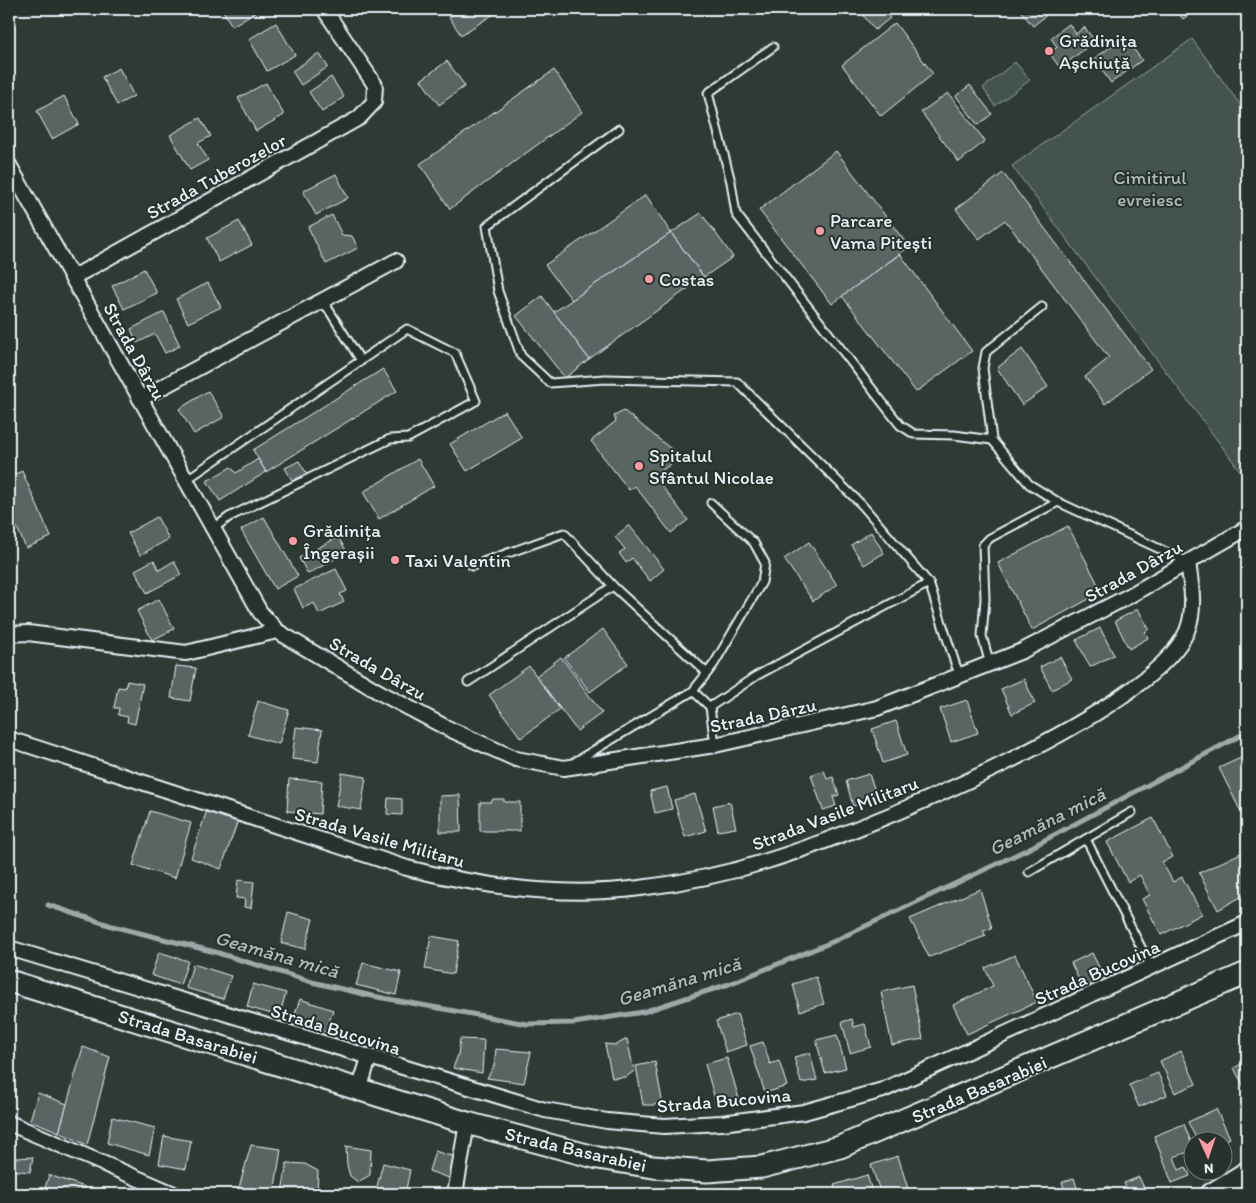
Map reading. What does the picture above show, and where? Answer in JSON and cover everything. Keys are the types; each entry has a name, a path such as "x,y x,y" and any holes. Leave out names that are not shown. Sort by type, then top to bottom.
{"main road":[{"name":"Strada Basarabiei","path":"9,981 467,1123 598,1158 653,1167 707,1171 762,1167 840,1147 1247,973"}],"street":[{"name":"Strada Tuberozelor","path":"72,278 358,118 374,102 375,85 324,9"},
{"name":"Strada Dârzu","path":"9,165 260,612 276,631 446,728 516,759 564,768 715,746 877,708 1022,651 1130,596 1247,528"},
{"path":"140,399 396,261"},
{"name":"Strada Vasile Militaru","path":"9,739 407,868 457,880 506,888 572,891 639,888 720,873 765,862 808,848 911,806 1056,737 1096,713 1147,676 1170,654 1187,630 1193,596 1188,562"},
{"path":"9,634 28,633 186,654 276,631"},
{"name":"Strada Bucovina","path":"9,948 545,1110 607,1121 664,1126 722,1123 804,1112 883,1090 1247,923"},
{"path":"359,1090 369,1058"},
{"path":"9,1123 174,1194"},
{"path":"456,1194 467,1123"},
{"path":"1216,1193 1247,1172"}],"lane":[{"path":"773,47 708,93 731,182 736,214 900,425 914,434 954,434 992,440"},
{"path":"619,129 487,226 498,291 521,356 550,383 605,380 738,382 862,505 929,583 956,666 961,675"},
{"path":"319,302 327,307 361,360"},
{"path":"1042,307 986,352 982,368 992,440 1029,484 1058,502 1188,562"},
{"path":"186,480 407,329 455,352 476,401 408,438 390,439 229,518 213,529"},
{"path":"990,664 982,636 986,599 983,545 990,538 1058,502"},
{"path":"564,768 693,691 707,673 762,582 765,563 754,543 711,503"},
{"path":"472,566 564,533 613,586 707,673"},
{"path":"710,707 756,676 929,583"},
{"path":"468,682 613,586"},
{"path":"693,691 710,707 715,746"},
{"path":"1029,872 1132,812"},
{"path":"1086,839 1151,967"}],"green space":[{"name":"Cimitirul evreiesc","path":"1192,39 1247,114 1247,480 1012,166"},
{"path":"1015,62 1030,80 995,106 983,88"}],"building":[{"path":"222,9 260,9 232,26"},
{"path":"461,9 495,9 497,12 461,35 449,17"},
{"path":"858,9 883,9 890,18 875,30"},
{"path":"1019,9 1054,9 1033,26"},
{"path":"1175,9 1197,9 1183,19"},
{"path":"276,23 295,55 267,71 249,39"},
{"path":"895,23 933,74 881,116 842,65"},
{"path":"1069,24 1076,34 1084,27 1095,41 1060,68 1050,54 1057,47 1051,38"},
{"path":"1124,37 1142,60 1111,83 1094,59"},
{"path":"319,53 328,67 301,85 292,71"},
{"path":"447,61 465,86 439,105 421,80"},
{"path":"119,68 134,96 117,105 102,77"},
{"path":"554,70 582,112 450,209 420,164"},
{"path":"331,77 344,97 322,112 309,92"},
{"path":"266,83 284,115 256,131 238,98"},
{"path":"970,85 992,114 978,125 956,96"},
{"path":"948,93 985,141 959,162 921,112"},
{"path":"64,96 79,124 52,139 37,111"},
{"path":"200,118 211,136 198,143 208,160 190,170 170,135"},
{"path":"836,151 909,247 832,304 759,210"},
{"path":"1003,173 1151,369 1105,404 1085,377 1109,358 1005,220 979,239 956,209"},
{"path":"336,174 348,198 316,215 303,191"},
{"path":"646,195 671,233 572,300 545,265"},
{"path":"701,213 733,257 704,277 671,233"},
{"path":"332,215 342,235 352,236 358,248 326,264 308,227"},
{"path":"239,221 252,245 219,262 207,238"},
{"path":"671,233 704,277 589,359 554,312"},
{"path":"900,254 972,351 916,392 842,296"},
{"path":"144,269 157,293 124,309 112,286"},
{"path":"208,283 221,307 188,323 176,299"},
{"path":"542,296 589,359 565,378 516,316"},
{"path":"164,312 180,346 165,353 155,334 137,343 131,329"},
{"path":"1022,349 1048,387 1022,405 997,368"},
{"path":"383,369 397,391 266,472 253,450"},
{"path":"208,391 224,417 194,434 179,409"},
{"path":"505,411 522,438 467,471 450,444"},
{"name":"Spitalul Sfântul Nicolae","path":"624,411 681,457 654,476 688,520 671,533 635,486 629,490 591,441 616,421 614,416"},
{"path":"258,459 266,472 220,501 207,481 231,467 236,473"},
{"path":"418,459 434,486 379,519 363,492"},
{"path":"299,461 307,474 293,482 285,468"},
{"path":"22,471 51,537 26,548 9,510 9,495 15,492 9,477"},
{"path":"157,517 169,539 140,555 128,533"},
{"path":"264,517 298,576 275,589 241,530"},
{"path":"629,525 664,569 650,581 632,558 626,563 619,553 625,549 615,537"},
{"path":"1068,526 1102,592 1032,630 998,563"},
{"path":"871,532 884,553 864,565 851,545"},
{"path":"338,537 347,552 308,574 299,558"},
{"path":"809,542 837,585 813,601 784,559"},
{"path":"154,560 159,570 174,561 181,575 147,593 135,570"},
{"path":"336,569 347,591 340,594 344,602 319,614 314,603 303,608 294,589"},
{"path":"159,599 174,629 152,640 137,611"},
{"path":"1138,609 1149,629 1145,632 1148,638 1129,649 1115,621"},
{"path":"1100,628 1114,655 1090,667 1076,640"},
{"path":"603,629 628,664 590,692 564,658"},
{"path":"561,657 602,713 577,731 536,676"},
{"path":"1060,657 1072,679 1052,690 1040,667"},
{"path":"176,666 196,668 190,701 171,698"},
{"path":"529,666 560,709 521,738 489,695"},
{"path":"1024,679 1035,703 1012,714 1001,689"},
{"path":"127,681 143,684 135,724 127,722 128,717 118,715 119,708 114,708 118,687 125,688"},
{"path":"967,700 978,733 951,742 940,709"},
{"path":"258,701 289,710 279,744 248,735"},
{"path":"896,721 907,755 883,763 872,729"},
{"path":"296,727 322,730 318,762 292,759"},
{"path":"1247,755 1247,824 1219,768"},
{"path":"824,770 827,779 833,777 839,795 833,797 836,806 823,810 811,775"},
{"path":"342,773 366,777 361,810 336,806"},
{"path":"869,774 875,791 868,793 870,801 853,806 846,781"},
{"path":"289,779 322,781 320,814 287,811"},
{"path":"667,787 672,809 655,813 650,791"},
{"path":"695,794 706,831 685,837 674,800"},
{"path":"460,795 461,832 440,832 440,796"},
{"path":"388,798 402,799 402,815 387,814"},
{"path":"493,799 504,799 504,802 520,802 520,831 480,831 480,802 491,802"},
{"path":"730,802 736,828 718,831 713,806"},
{"path":"207,810 238,820 221,869 191,858"},
{"path":"150,811 191,823 175,878 133,865"},
{"path":"1153,818 1173,857 1162,862 1173,882 1182,877 1202,914 1161,935 1142,899 1150,895 1140,875 1128,882 1107,842"},
{"path":"1243,852 1247,861 1247,896 1246,894 1218,910 1199,873"},
{"path":"238,880 254,882 251,908 244,907 245,899 236,898"},
{"path":"980,889 992,928 983,931 986,936 929,957 910,919"},
{"path":"288,912 313,919 305,949 281,943"},
{"path":"431,936 459,941 453,974 425,969"},
{"path":"159,952 188,961 180,985 151,975"},
{"path":"1092,953 1106,981 1085,992 1071,963"},
{"path":"1015,955 1037,1002 967,1034 953,1005 993,986 985,968"},
{"path":"363,963 401,972 396,995 356,985"},
{"path":"193,964 231,976 223,999 186,988"},
{"path":"816,977 824,1004 800,1011 793,984"},
{"path":"253,984 286,993 279,1016 247,1007"},
{"path":"912,985 923,1039 892,1045 881,992"},
{"path":"300,999 333,1010 326,1032 293,1020"},
{"path":"737,1014 747,1045 726,1052 716,1021"},
{"path":"852,1019 854,1027 865,1024 871,1047 850,1053 842,1022"},
{"path":"837,1035 846,1068 825,1073 816,1040"},
{"path":"460,1039 484,1040 482,1073 453,1068 458,1055"},
{"path":"627,1039 634,1071 626,1077 612,1078 605,1044 616,1045"},
{"path":"763,1042 770,1064 779,1061 787,1086 765,1093 750,1046"},
{"path":"83,1047 110,1057 87,1145 59,1132"},
{"path":"496,1049 531,1052 524,1083 487,1078 494,1066"},
{"path":"1181,1051 1196,1084 1175,1093 1160,1061"},
{"path":"810,1053 817,1080 801,1083 794,1057"},
{"path":"727,1058 739,1099 717,1106 705,1064"},
{"path":"1247,1061 1247,1086 1244,1087 1234,1068"},
{"path":"655,1062 662,1100 655,1105 643,1105 636,1066"},
{"path":"1158,1073 1167,1095 1139,1107 1129,1085"},
{"path":"38,1093 67,1104 59,1132 30,1120"},
{"path":"1216,1109 1226,1130 1192,1130 1188,1122"},
{"path":"112,1117 155,1128 149,1155 107,1143"},
{"path":"1184,1124 1186,1130 1184,1130 1184,1154 1174,1157 1179,1170 1184,1168 1184,1178 1172,1183 1154,1136"},
{"path":"164,1136 191,1141 186,1169 159,1164"},
{"path":"251,1145 281,1149 274,1194 239,1188"},
{"path":"346,1146 371,1150 370,1175 358,1182 350,1176 347,1165"},
{"path":"435,1151 456,1156 449,1178 429,1171"},
{"path":"9,1154 17,1158 33,1157 30,1172 9,1170"},
{"path":"898,1156 908,1189 893,1194 881,1194 871,1165"},
{"path":"287,1163 305,1164 318,1171 317,1194 288,1194 282,1192"},
{"path":"383,1163 410,1170 405,1194 375,1194"},
{"path":"49,1175 85,1187 82,1194 43,1194"},
{"path":"867,1175 873,1194 837,1194 834,1185"},
{"path":"1139,1177 1147,1194 1129,1194 1124,1183"},
{"path":"1074,1178 1079,1194 1066,1194 1062,1182"},
{"path":"1109,1186 1112,1194 1094,1194 1093,1192"}],"waterway":[{"name":"Geamăna mică","path":"48,905 112,926 215,952 312,982 372,996 527,1024 574,1023 643,1012 729,984 832,942 1028,849 1247,732"}],"place":[{"name":"Grădinița Așchiuță","path":"1049,51"},
{"name":"Parcare Vama Pitești","path":"820,231"},
{"name":"Costas","path":"649,279"},
{"name":"Spitalul Sfântul Nicolae","path":"639,466"},
{"name":"Grădinița Îngerașii","path":"293,541"},
{"name":"Taxi Valentin","path":"395,560"}]}
